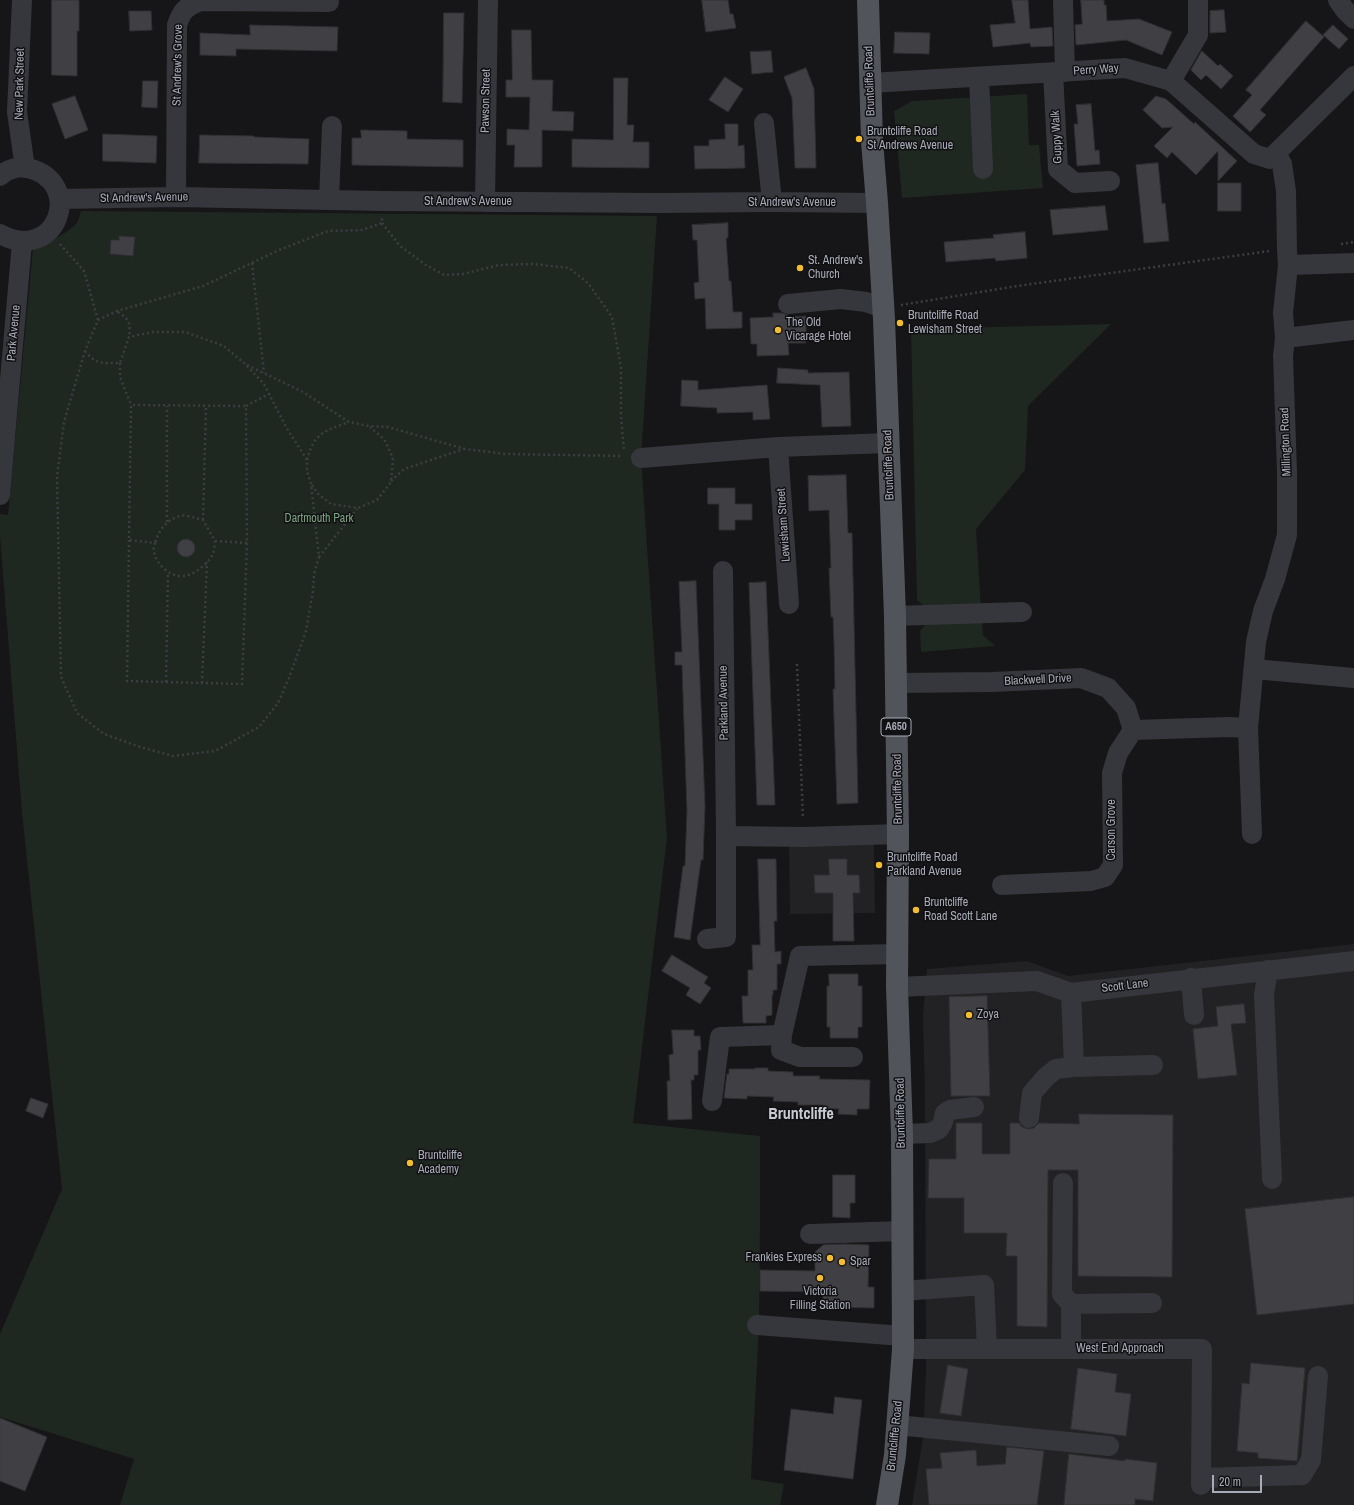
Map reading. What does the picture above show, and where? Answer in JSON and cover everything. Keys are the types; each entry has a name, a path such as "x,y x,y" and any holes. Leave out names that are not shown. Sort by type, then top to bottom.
{"main road":[{"name":"Bruntcliffe Road","path":"868,0 872,142 883,308 895,616 898,834 897,987 902,1134 903,1343 895,1455 887,1505"}],"street":[{"name":"New Park Street","path":"22,0 17,112 25,168"},
{"name":"Pawson Street","path":"484,202 488,0"},
{"name":"Guppy Walk","path":"1063,0 1059,72 1058,169 1075,183 1110,181"},
{"path":"1171,81 1198,35 1198,0"},
{"path":"1338,0 1354,19"},
{"name":"St Andrew's Grove","path":"176,197 177,25 180,15 187,7 200,1 329,2"},
{"name":"Perry Way","path":"870,83 1125,68 1171,81 1254,154 1270,159 1276,153"},
{"path":"1276,153 1354,76"},
{"path":"979,77 983,169"},
{"path":"764,123 772,202"},
{"path":"329,200 332,126"},
{"name":"Millington Road","path":"1252,834 1248,728 1256,642 1262,610 1275,579 1287,535 1287,471 1283,356 1285,338 1283,313 1288,258 1286,191 1282,164 1276,153"},
{"path":"0,176 11,169 25,168 38,171 49,178 56,187 59,199 59,214 55,223 49,231 36,239 22,242 10,239 0,234"},
{"name":"St Andrew's Avenue","path":"59,199 176,197 484,202 877,203"},
{"name":"Park Avenue","path":"0,496 22,242"},
{"path":"1288,258 1354,263"},
{"path":"788,304 841,299 866,302 883,308"},
{"path":"1285,338 1354,330"},
{"path":"632,457 778,447 888,443"},
{"name":"Lewisham Street","path":"778,447 789,604"},
{"name":"Parkland Avenue","path":"723,571 726,836 725,938"},
{"path":"895,616 1022,612"},
{"path":"1254,669 1354,678"},
{"name":"Blackwell Drive","path":"896,683 992,682 1081,678 1108,688 1126,708 1133,730"},
{"path":"1133,730 1229,727 1248,728"},
{"name":"Carson Grove","path":"1002,886 1091,881 1105,876 1113,865 1112,773 1118,753 1133,730"},
{"path":"726,836 804,837 898,834"},
{"path":"853,1057 800,1057 781,1050 782,1034 800,956 898,954"},
{"name":"Scott Lane","path":"897,987 1037,981 1071,993 1191,978 1354,961"},
{"path":"1268,970 1264,995 1272,1179"},
{"path":"1191,978 1194,1015"},
{"path":"1071,993 1074,1067"},
{"path":"712,1101 720,1037 782,1034"},
{"path":"1029,1118 1032,1093 1046,1077 1056,1069 1074,1067 1153,1065"},
{"path":"902,1134 930,1133 939,1129 945,1114 950,1110 974,1107"},
{"path":"1063,1184 1062,1294 1071,1304 1071,1349"},
{"path":"810,1234 902,1231"},
{"path":"902,1291 984,1285 987,1349"},
{"path":"1071,1304 1152,1303"},
{"name":"West End Approach","path":"757,1325 903,1343 987,1349 1202,1349 1201,1482 1302,1475 1312,1460 1318,1376"},
{"path":"897,1425 1109,1446"}],"path":[{"path":"245,364 303,392 349,422 369,426 388,427 465,449 506,454 632,457 621,417 621,368 612,317 588,283 569,268 533,264 499,265 463,274 444,275 426,265 400,246 382,223 383,201"},
{"path":"98,320 117,311 203,286 279,250 328,232 362,230 382,223"},
{"path":"1339,244 1354,242"},
{"path":"59,243 84,272 98,320 85,351 64,422 57,477 61,677 77,713 104,734 140,747 173,756 215,750 259,728 278,703 306,631 313,591 314,574 319,557 358,508 377,500 391,482 404,469 465,449"},
{"path":"883,308 1017,286 1288,258"},
{"path":"252,263 264,374"},
{"path":"117,311 127,319 131,328 120,363 120,377 131,405 127,681 242,684 247,543 246,406"},
{"path":"129,337 153,332 185,332 224,346 245,364 264,384 286,427 307,460"},
{"path":"85,351 92,359 101,363 120,363"},
{"path":"131,405 246,406 269,394"},
{"path":"167,406 167,522"},
{"path":"203,520 182,515 167,522 158,531 154,552 160,564 168,572 181,576 197,572 207,562 213,553 215,541 203,520 206,406"},
{"path":"319,557 311,484 307,471 307,460 313,444 324,431 349,422"},
{"path":"369,426 384,439 393,458 391,482"},
{"path":"311,484 317,493 331,504 358,508"},
{"path":"129,540 155,543"},
{"path":"215,541 247,543"},
{"path":"202,683 207,562"},
{"path":"166,682 168,572"},
{"path":"797,664 804,837"}],"shaded area":[{"path":"789,845 874,845 875,913 790,914"},
{"path":"1354,944 1354,1505 912,1505 923,1438 926,1372 925,1099 923,1015 927,969 1027,961 1068,976"}],"green space":[{"path":"1027,94 1029,145 1039,145 1043,188 902,198 894,111 912,101"},
{"name":"Dartmouth Park","path":"81,211 657,216 641,458 667,838 633,1123 760,1136 759,1327 751,1479 784,1484 780,1505 120,1505 134,1459 0,1417 0,1334 62,1189 22,813 0,536 0,514 8,515 33,248 70,230 78,221"},
{"path":"1111,324 1028,406 1025,470 976,529 981,608 927,609 917,600 911,329"},
{"path":"982,622 983,635 995,646 921,652 920,631 927,623"}],"building":[{"path":"52,0 79,0 77,76 52,75"},
{"path":"702,0 728,0 730,14 733,14 736,28 706,32"},
{"path":"1012,0 1028,0 1030,29 1052,27 1053,46 1031,47 1030,43 993,47 990,25 1015,23"},
{"path":"1081,0 1104,0 1104,5 1106,5 1107,21 1139,19 1172,32 1162,55 1126,40 1076,45 1075,25 1082,24"},
{"path":"1224,10 1226,32 1210,33 1210,11"},
{"path":"129,11 151,11 152,30 130,31"},
{"path":"444,13 464,13 462,103 443,102"},
{"path":"1306,21 1324,37 1260,110 1266,115 1250,132 1233,116 1252,95 1246,90"},
{"path":"250,25 338,27 337,51 236,49 236,56 200,55 200,33 250,35"},
{"path":"1333,25 1348,39 1339,49 1323,35"},
{"path":"512,30 531,30 532,80 553,80 552,111 574,112 573,131 542,130 542,167 514,167 515,145 507,145 507,129 529,130 530,97 506,97 506,80 512,80"},
{"path":"895,32 930,33 929,54 894,53"},
{"path":"771,51 773,72 752,74 750,52"},
{"path":"1202,51 1218,66 1220,64 1233,76 1221,89 1206,75 1201,80 1191,70"},
{"path":"806,68 814,89 816,168 795,168 792,98 784,77"},
{"path":"725,77 743,89 728,112 709,100"},
{"path":"614,78 628,78 627,125 634,125 633,142 649,142 649,168 572,167 572,139 613,140"},
{"path":"143,81 158,81 157,108 142,107"},
{"path":"75,96 88,130 65,139 52,104"},
{"path":"1156,96 1166,99 1194,124 1195,122 1237,161 1218,181 1218,151 1196,175 1172,152 1167,158 1154,146 1173,127 1162,128 1143,110"},
{"path":"1091,104 1095,151 1099,150 1100,164 1077,166 1074,124 1078,124 1076,105"},
{"path":"725,124 738,124 738,146 744,145 745,168 695,169 694,146 709,146 709,140 725,139"},
{"path":"361,130 407,131 407,139 463,140 463,167 352,165 352,138 361,138"},
{"path":"103,134 157,136 156,163 103,161"},
{"path":"200,135 309,139 308,164 199,163"},
{"path":"1158,163 1162,204 1165,203 1169,241 1144,243 1136,165"},
{"path":"1218,183 1241,183 1241,211 1218,211"},
{"path":"1105,206 1108,230 1053,235 1050,210"},
{"path":"728,223 728,238 726,238 733,312 742,312 742,328 706,329 705,298 695,299 694,283 699,282 697,240 693,240 692,225"},
{"path":"1025,232 1027,258 996,261 995,258 946,262 944,242 994,238 993,235"},
{"path":"119,236 135,237 133,256 110,254 111,240 119,240"},
{"name":"The Old Vicarage Hotel","path":"773,313 781,313 788,315 788,317 806,316 806,343 788,343 789,355 757,356 757,344 751,344 750,318 773,317"},
{"path":"778,368 808,370 808,373 849,372 851,426 822,427 820,385 777,383"},
{"path":"682,380 698,381 698,390 767,385 770,419 753,420 753,412 717,413 717,408 681,406"},
{"path":"846,475 848,533 852,533 858,803 837,804 833,689 835,689 834,643 833,617 831,617 829,568 831,568 829,510 809,511 808,476"},
{"path":"708,488 735,488 735,504 752,504 752,520 735,520 735,530 719,530 719,504 708,504"},
{"path":"186,539 192,542 195,548 192,554 186,557 180,554 177,548 180,542"},
{"path":"696,581 705,806 703,860 701,860 690,940 674,937 683,866 685,866 687,811 682,665 675,665 675,652 682,652 679,582"},
{"path":"766,582 775,805 757,805 749,583"},
{"path":"758,859 776,859 777,921 774,921 775,952 781,951 781,964 777,964 777,990 773,990 772,995 772,1015 766,1016 766,1023 743,1023 742,996 748,996 748,970 753,970 752,945 760,945"},
{"path":"829,859 847,859 847,875 859,875 860,893 853,893 854,941 833,941 833,893 815,893 814,875 829,875"},
{"path":"672,955 708,977 704,983 711,988 700,1004 686,995 690,988 662,971"},
{"path":"829,974 858,974 858,986 862,986 862,1027 858,1027 858,1038 830,1038 830,1027 827,1027 827,986 829,986"},
{"path":"987,996 990,1096 951,1096 949,997"},
{"path":"1244,1004 1246,1023 1231,1024 1237,1075 1198,1079 1193,1029 1218,1026 1216,1007"},
{"path":"672,1030 694,1030 694,1036 700,1036 701,1050 698,1050 698,1075 694,1075 694,1080 691,1080 692,1119 668,1120 667,1081 670,1081 669,1055 673,1054"},
{"path":"768,1068 768,1071 793,1072 793,1076 820,1076 819,1079 870,1080 869,1109 857,1109 857,1115 838,1114 839,1109 824,1108 824,1105 798,1105 798,1102 773,1101 774,1097 747,1096 747,1099 724,1098 729,1069"},
{"path":"31,1098 48,1104 43,1118 26,1111"},
{"path":"1079,1114 1173,1115 1172,1277 1078,1276 1078,1170 1048,1170 1047,1327 1017,1326 1017,1256 1006,1256 1007,1233 964,1233 964,1198 928,1198 929,1159 956,1159 956,1123 982,1123 982,1154 1010,1154 1010,1123 1019,1123 1022,1127 1028,1129 1034,1128 1039,1123 1079,1124"},
{"path":"833,1175 855,1175 855,1203 850,1203 850,1218 833,1217"},
{"path":"1354,1197 1354,1304 1257,1315 1245,1209"},
{"path":"823,1245 869,1245 868,1287 874,1287 874,1308 823,1307 823,1292 760,1291 760,1270 815,1271 815,1252"},
{"path":"1251,1363 1305,1368 1297,1461 1258,1458 1258,1453 1237,1451 1242,1383 1249,1384"},
{"path":"948,1365 968,1369 961,1416 940,1413"},
{"path":"1078,1368 1117,1374 1115,1392 1131,1394 1126,1436 1071,1429"},
{"path":"835,1397 862,1400 853,1479 784,1470 791,1409 833,1414"},
{"path":"0,1418 47,1437 25,1491 0,1481"},
{"path":"1007,1447 1044,1451 1037,1505 929,1505 926,1469 942,1468 940,1453 976,1450 977,1466 1005,1464"},
{"path":"1069,1454 1125,1461 1125,1459 1157,1463 1153,1501 1135,1499 1135,1505 1064,1505"}],"place":[{"name":"Bruntcliffe Road St Andrews Avenue","path":"859,139"},
{"name":"St. Andrew's Church","path":"800,268"},
{"name":"Bruntcliffe Road Lewisham Street","path":"900,323"},
{"name":"The Old Vicarage Hotel","path":"778,330"},
{"name":"Bruntcliffe Road Parkland Avenue","path":"879,865"},
{"name":"Bruntcliffe Road Scott Lane","path":"916,910"},
{"name":"Zoya","path":"969,1015"},
{"name":"Bruntcliffe Academy","path":"410,1163"},
{"name":"Frankies Express","path":"830,1258"},
{"name":"Spar","path":"842,1262"},
{"name":"Victoria Filling Station","path":"820,1278"}],"district":[{"name":"Bruntcliffe","path":"801,1115"}]}
